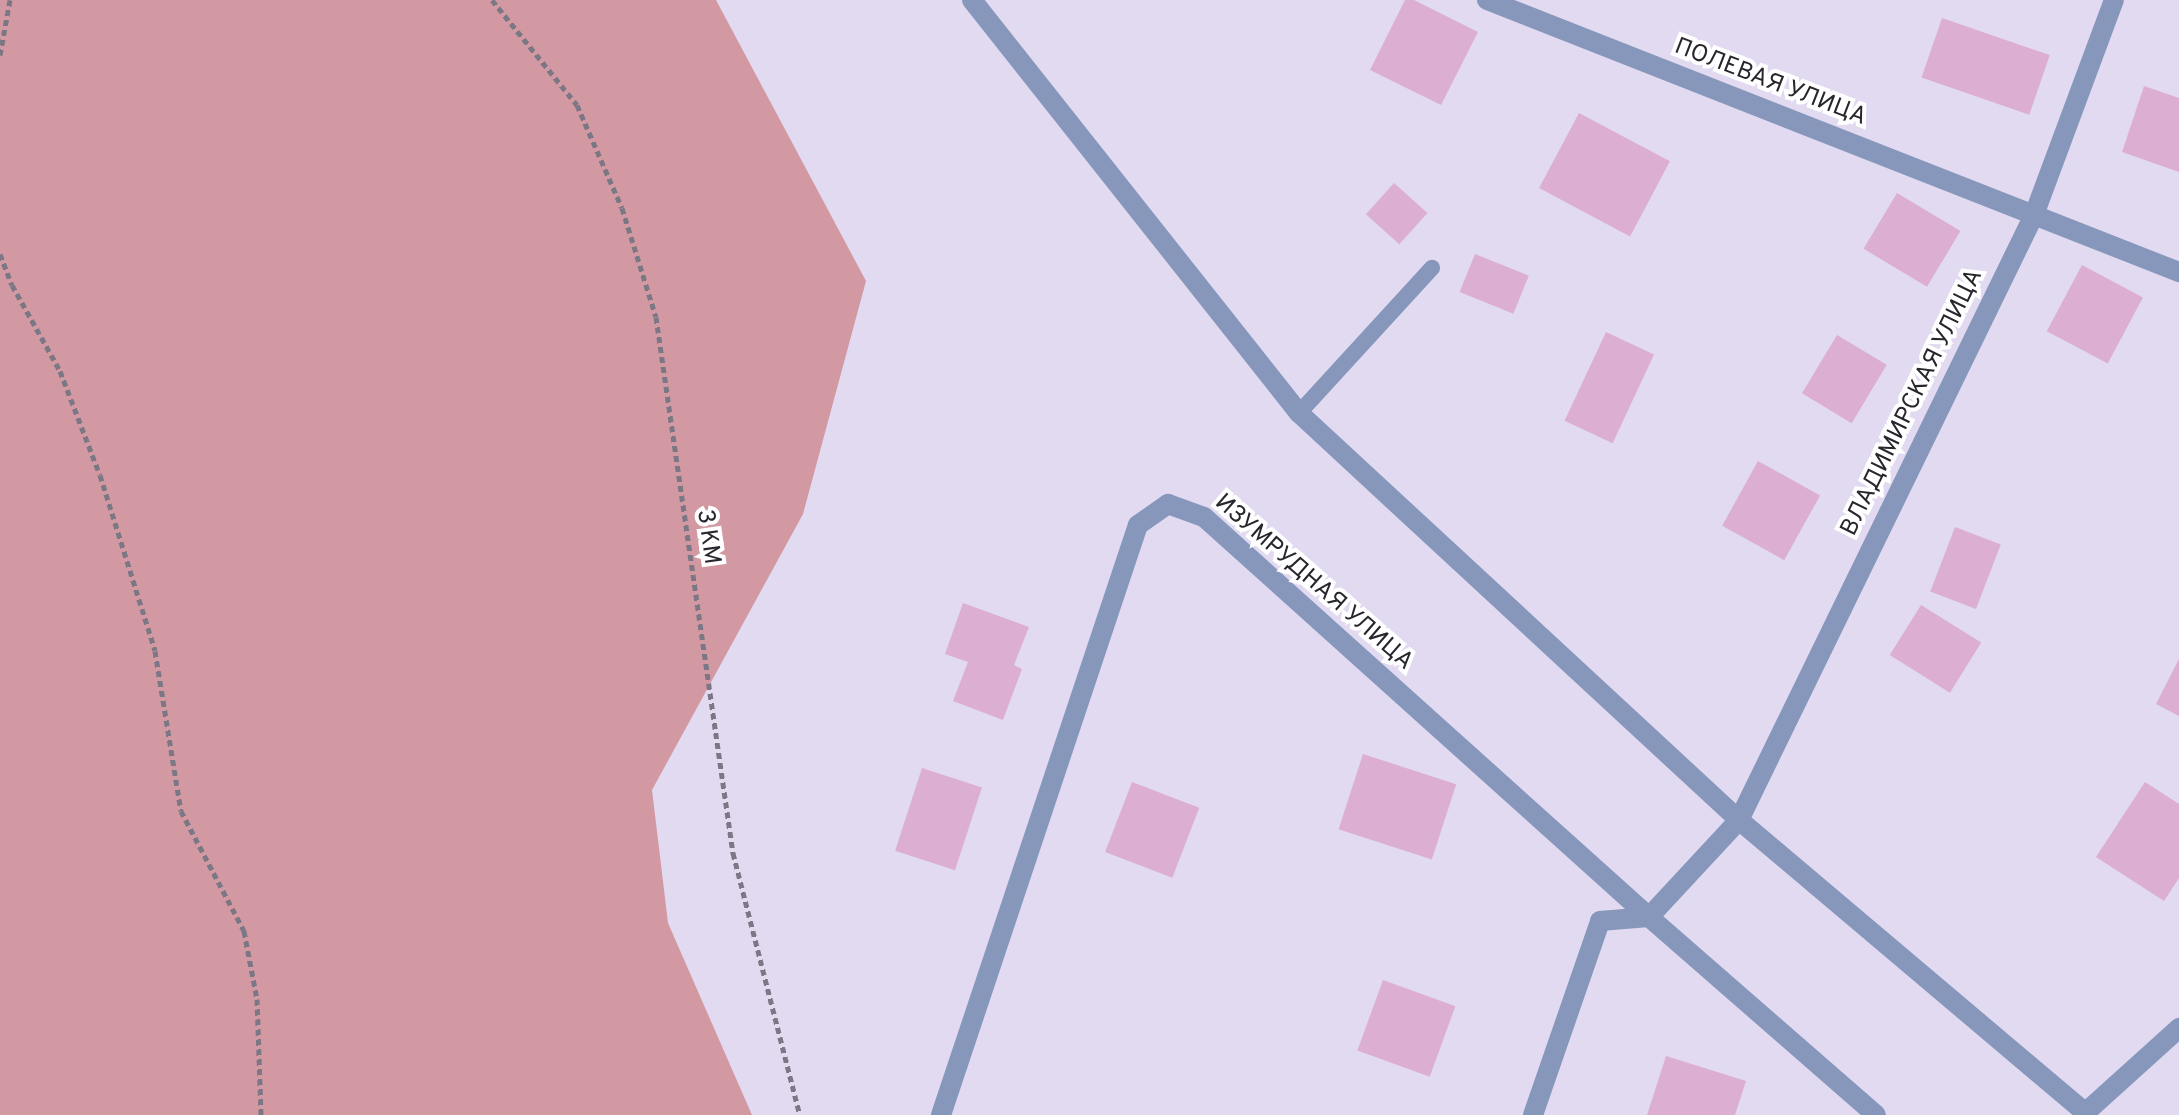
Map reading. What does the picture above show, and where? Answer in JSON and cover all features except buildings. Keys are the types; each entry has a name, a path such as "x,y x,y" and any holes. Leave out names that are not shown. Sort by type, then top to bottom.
{"street":[{"path":"972,0 1299,413 1739,820 2087,1114 2179,1028"},
{"name":"ПОЛЕВАЯ УЛИЦА","path":"1487,0 2179,272"},
{"name":"ВЛАДИМИРСКАЯ УЛИЦА","path":"1649,917 1739,820 2034,215 2114,0"},
{"name":"ИЗУМРУДНАЯ УЛИЦА","path":"941,1115 1138,525 1168,504 1204,517 1649,917 1876,1115"},
{"path":"1533,1115 1600,921 1649,917"}],"lane":[{"path":"1299,413 1432,268"}],"path":[{"path":"0,55 10,0"},
{"name":"3 КМ","path":"492,0 577,105 622,208 656,317 733,853 800,1115"},
{"path":"0,254 12,285 60,371 100,475 155,651 181,811 244,931 257,999 261,1115"}],"shaded area":[{"path":"0,0 716,0 866,281 803,514 652,790 668,923 752,1115 0,1115"}]}
